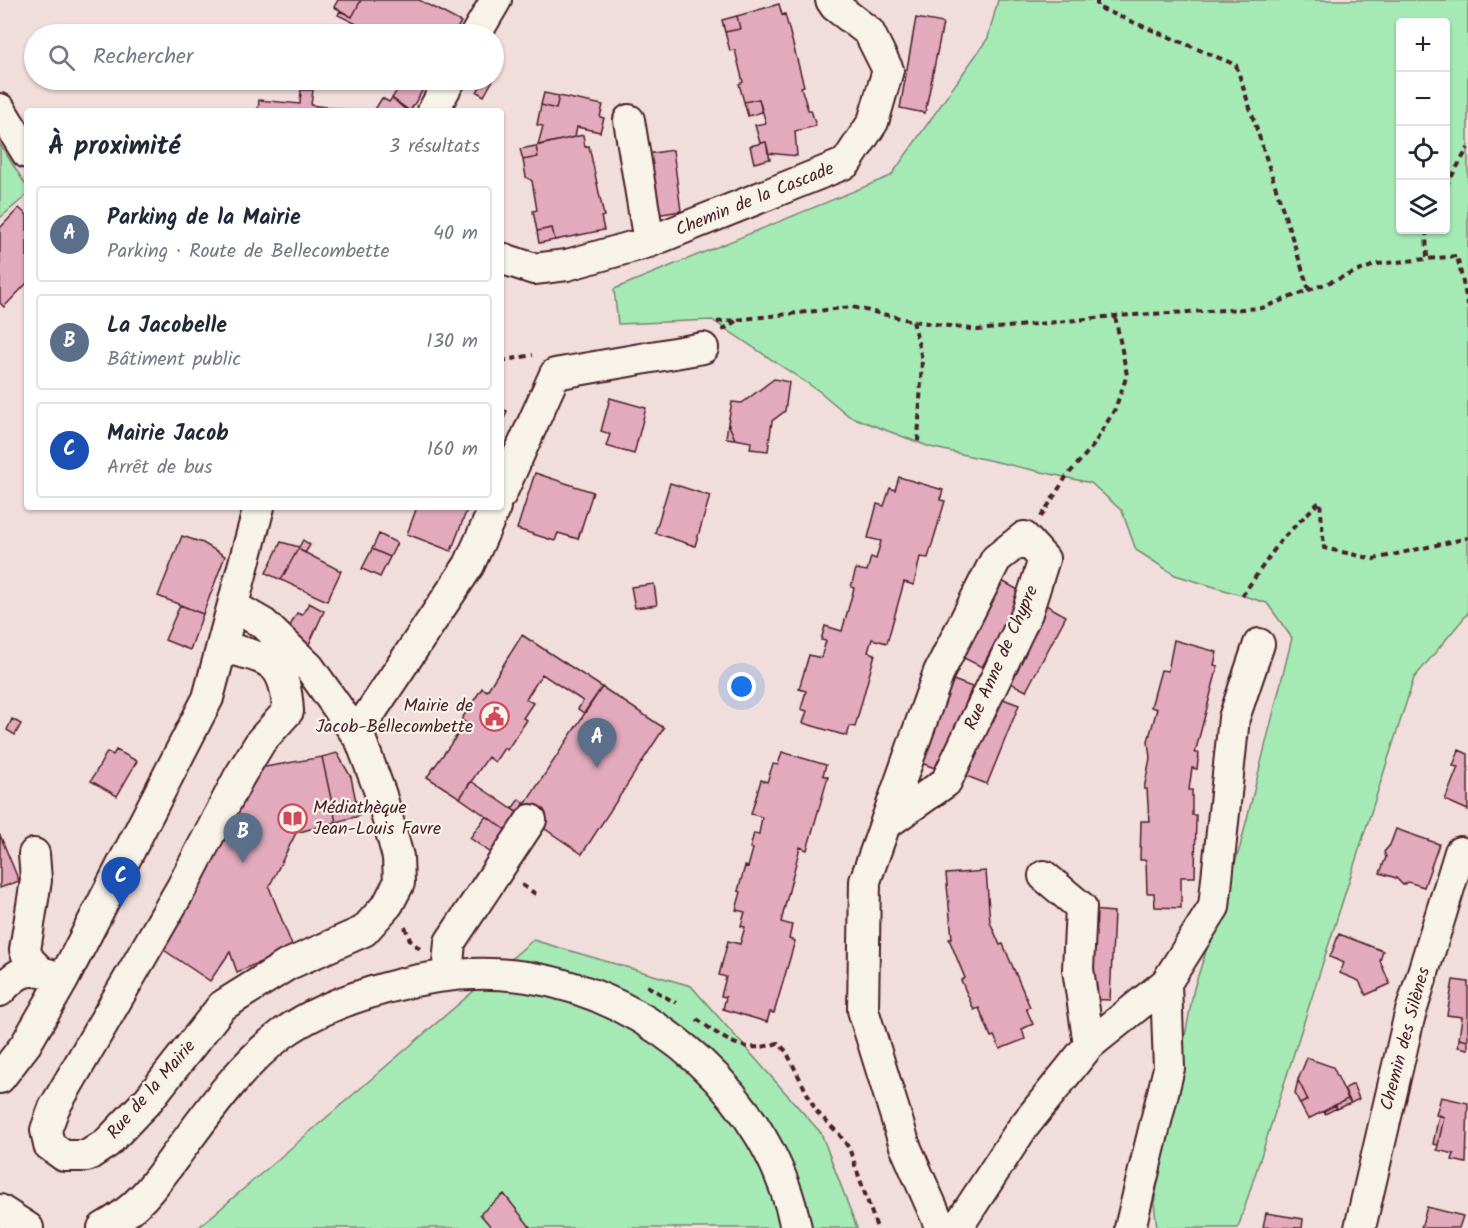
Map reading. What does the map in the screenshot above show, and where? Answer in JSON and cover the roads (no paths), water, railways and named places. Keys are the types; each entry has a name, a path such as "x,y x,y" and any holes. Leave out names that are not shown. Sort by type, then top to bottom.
{"street":[{"path":"482,24 496,0"},
{"name":"Chemin de la Cascade","path":"504,259 534,269 567,265 650,242 846,163 873,122 888,70 868,32 834,6 831,0"},
{"path":"0,110 24,148"},
{"name":"Chemin de la Cascade","path":"629,120 650,242"},
{"path":"504,487 555,374 705,336"},
{"path":"0,1078 26,1044 51,975 208,698 224,647 258,510"},
{"path":"233,606 264,624 309,667 356,734 469,565 494,510"},
{"name":"Rue Anne de Chypre","path":"1024,537 1044,559 1027,613 1017,634 945,782 886,824 939,672 996,559 1024,537"},
{"path":"957,1228 1021,1130 1089,1045 1166,983 1214,907 1234,718 1259,644"},
{"name":"Rue de la Mairie","path":"224,647 269,660 287,685 288,711 261,741 239,777 182,887 54,1108 46,1130 49,1145 64,1156 87,1156 107,1143 149,1100 222,1006 287,965 364,931 388,904 399,883 398,857 381,795 361,741 356,734"},
{"path":"447,975 450,942 531,820"},
{"path":"886,824 865,881 863,1010 905,1146 941,1228"},
{"name":"Chemin des Silènes","path":"1359,1228 1409,1018 1460,852"},
{"path":"34,854 36,880 25,950 29,960 51,975"},
{"path":"1044,876 1081,907 1078,969 1089,1045"},
{"path":"0,991 14,976 51,975"},
{"path":"103,1228 126,1215 150,1190 226,1088 281,1035 310,1016 354,996 407,982 447,975 502,975 551,982 603,999 627,1010 677,1042 720,1082 756,1130 777,1170 796,1228"},
{"path":"1130,1228 1168,1068 1166,983"},
{"path":"0,1210 28,1228"}],"place":[{"name":"Mairie de Jacob-Bellecombette","path":"494,716"},
{"name":"Parking de la Mairie","path":"597,768"},
{"name":"Médiathèque Jean-Louis Favre","path":"292,818"},
{"name":"La Jacobelle","path":"243,863"},
{"name":"Mairie Jacob","path":"121,907"}]}
